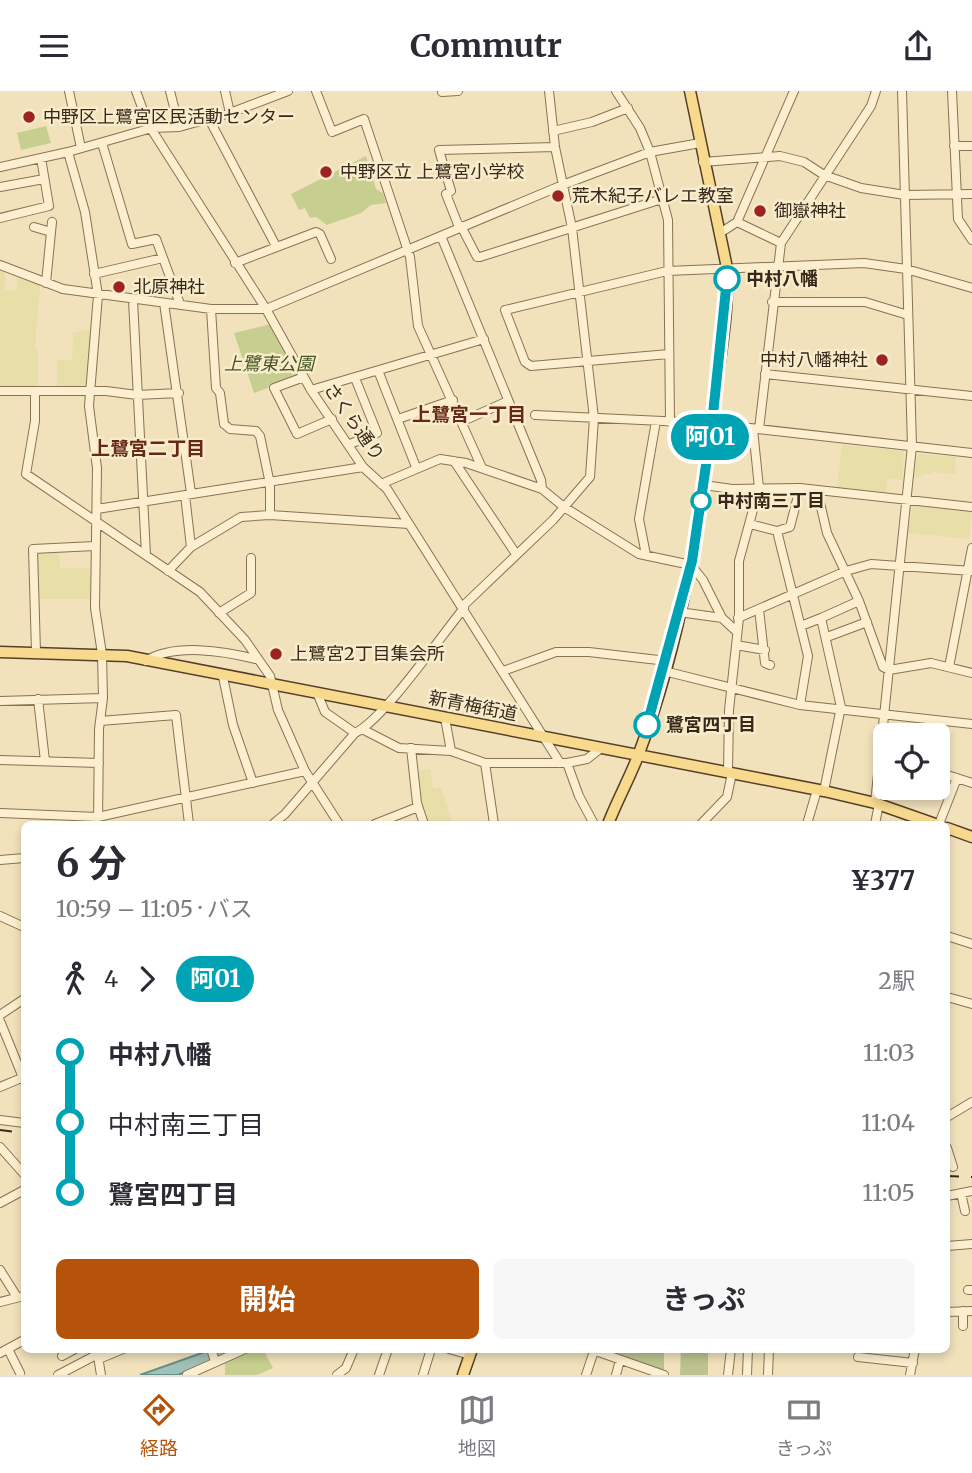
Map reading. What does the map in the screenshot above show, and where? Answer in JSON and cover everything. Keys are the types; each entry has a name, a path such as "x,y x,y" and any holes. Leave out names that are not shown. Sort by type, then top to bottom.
{"main road":[{"path":"609,821 638,755 667,667 691,565 704,485 727,292 720,233 690,91"},
{"name":"新青梅街道","path":"0,652 102,654 145,661 820,790 877,804 915,821"},
{"path":"950,829 972,837"},
{"path":"463,1375 471,1353"}],"street":[{"path":"69,91 81,148"},
{"name":"さくら通り","path":"136,91 152,128 266,309 311,390 363,467 381,484 463,607 564,763 583,808 592,821"},
{"path":"170,91 179,127"},
{"path":"225,91 230,113"},
{"path":"0,167 68,152 152,128 179,127 230,113 288,91"},
{"path":"316,91 332,132 364,119 408,249 418,326 482,468"},
{"path":"442,92 458,91"},
{"path":"278,821 426,657 463,607 565,507 590,477 594,418 572,228 565,184 555,147 549,91"},
{"path":"616,91 628,108 650,152 668,220 670,422"},
{"path":"720,233 737,222 794,91"},
{"path":"704,821 727,797 730,773 731,688 739,618 739,561 759,488 756,429 781,243 872,106 876,91"},
{"path":"884,723 912,446 902,91"},
{"path":"952,91 958,219 972,240"},
{"path":"553,131 628,108"},
{"path":"209,119 276,246"},
{"path":"0,265 46,283 98,295 211,309 266,309 565,184 650,152 700,142"},
{"path":"102,143 132,244 156,239 180,304"},
{"path":"954,146 972,146"},
{"path":"555,147 439,150 451,191 446,194 477,257 662,199"},
{"path":"68,152 85,212 98,295 89,393 97,468 95,608 102,654 103,698 98,820"},
{"path":"703,162 793,157 824,175 861,188 905,195 972,194"},
{"path":"0,218 49,206 41,158"},
{"path":"0,187 44,179"},
{"path":"46,283 52,222"},
{"path":"737,222 781,243"},
{"path":"34,227 51,232"},
{"path":"235,263 316,232 320,234 331,259"},
{"path":"441,236 541,480 542,489"},
{"path":"94,274 163,258"},
{"path":"669,354 528,365 506,313 508,308 667,271 864,263 906,269 972,288"},
{"path":"133,300 146,555"},
{"path":"772,302 865,302 908,316"},
{"path":"164,303 179,393 191,547"},
{"path":"211,309 216,388 220,393 224,424 230,429 256,431 269,480 270,515"},
{"path":"311,390 379,373 484,339"},
{"path":"379,373 416,467"},
{"path":"765,374 972,396"},
{"path":"304,377 274,388 297,434 332,419"},
{"path":"350,444 377,433 355,378"},
{"path":"0,391 137,395 179,393"},
{"path":"35,391 35,421 26,474 46,484 95,522 200,592 245,640 255,659 270,676 278,710 305,771 336,821"},
{"path":"398,419 453,400"},
{"path":"463,421 508,401"},
{"path":"535,415 712,424 972,453"},
{"path":"646,555 639,519 656,422"},
{"path":"381,484 440,459 482,468 542,489 631,549 691,565 703,580 725,621 736,631"},
{"path":"454,461 516,554"},
{"path":"97,509 363,467"},
{"path":"704,485 732,489 800,488 972,507"},
{"path":"750,524 777,531 790,527 800,488"},
{"path":"817,490 827,533 859,601 883,667 889,670 932,663 972,673"},
{"path":"168,571 191,547 241,517 270,515 408,524"},
{"path":"777,531 808,656 800,705"},
{"path":"36,652 33,549 95,546"},
{"path":"949,667 970,571 972,548"},
{"path":"219,613 251,593 251,558"},
{"path":"680,612 725,621 739,618 846,571 871,564 970,571"},
{"path":"801,626 859,601"},
{"path":"759,609 765,663 770,665"},
{"path":"808,821 820,790 841,711 839,685 821,618"},
{"path":"827,637 867,622"},
{"path":"736,645 765,650"},
{"path":"145,661 163,652 213,652 255,659"},
{"path":"503,671 556,652 612,654 800,705 972,724"},
{"path":"223,677 233,725 253,783"},
{"path":"318,695 325,712 394,747 451,751 485,763 564,763 587,759 601,748"},
{"path":"0,701 103,698"},
{"path":"38,699 45,761"},
{"path":"100,721 174,713 189,821"},
{"path":"445,718 451,751"},
{"path":"411,748 418,807 423,821"},
{"path":"0,760 99,763"},
{"path":"485,763 494,821"},
{"path":"0,813 98,820 305,771"},
{"path":"950,776 972,783"},
{"path":"938,821 957,778"},
{"path":"875,821 878,800"},
{"path":"382,821 418,807"},
{"path":"0,860 21,858"},
{"path":"1,918 21,926"},
{"path":"950,937 972,944"},
{"path":"950,998 972,1004"},
{"path":"0,1015 21,1001"},
{"path":"0,1021 21,1071"},
{"path":"0,1087 21,1079"},
{"path":"950,1115 972,1102"},
{"path":"0,1120 21,1123"},
{"path":"0,1147 21,1171"},
{"path":"950,1158 953,1167"},
{"path":"950,1195 972,1191"},
{"path":"0,1203 21,1192"},
{"path":"961,1193 965,1211"},
{"path":"950,1246 972,1244"},
{"path":"0,1270 21,1296 0,1302"},
{"path":"950,1312 968,1311 963,1327"},
{"path":"20,1373 4,1351 21,1342"},
{"path":"62,1356 68,1353"},
{"path":"212,1353 215,1361"},
{"path":"187,1375 236,1353"},
{"path":"337,1375 346,1368 352,1353"},
{"path":"379,1375 387,1353"},
{"path":"423,1375 430,1353"},
{"path":"586,1375 591,1353"},
{"path":"600,1353 664,1375"},
{"path":"728,1375 731,1353"},
{"path":"747,1375 748,1353"},
{"path":"768,1375 769,1353"},
{"path":"910,1375 914,1353"},
{"path":"58,1375 98,1354 102,1375"},
{"path":"858,1357 913,1363"},
{"path":"616,1375 620,1360"}],"shaded area":[{"path":"0,269 5,271 5,290 17,291 17,275 38,283 40,287 35,348 38,349 38,389 0,389"},
{"path":"92,329 86,390 57,390 57,360 72,360 73,333"},
{"path":"842,445 904,451 902,480 887,479 886,494 837,489"},
{"path":"917,454 956,457 955,474 934,472 914,478"},
{"path":"913,505 972,511 969,539 908,533"},
{"path":"36,552 59,552 60,568 89,568 91,599 38,599"},
{"path":"430,769 433,788 441,787 452,821 425,821 415,771"}],"green space":[{"path":"46,126 51,143 21,150 17,133"},
{"path":"366,156 376,189 383,193 386,203 371,205 361,213 327,225 316,217 310,218 305,208 299,210 291,194"},
{"name":"上鷺東公園","path":"271,324 301,376 254,393 234,333"},
{"path":"244,1353 265,1353 273,1368 257,1375 225,1375 225,1363"},
{"path":"609,1353 664,1353 664,1370"},
{"path":"681,1353 708,1353 708,1375 680,1375"}],"water":[{"path":"202,1353 230,1353 178,1375 140,1375"}],"railway":[{"path":"0,1130 21,1133"},
{"path":"950,1176 972,1177"}],"bus line":[{"name":"阿01","path":"647,725 667,661 692,561 712,424 727,279"}],"place":[{"name":"中野区上鷺宮区民活動センター","path":"29,117"},
{"name":"中野区立 上鷺宮小学校","path":"326,172"},
{"name":"荒木紀子バレエ教室","path":"558,196"},
{"name":"御嶽神社","path":"760,211"},
{"name":"中村八幡","path":"727,279"},
{"name":"北原神社","path":"119,287"},
{"name":"中村八幡神社","path":"882,360"},
{"name":"中村南三丁目","path":"701,501"},
{"name":"上鷺宮2丁目集会所","path":"276,654"},
{"name":"鷺宮四丁目","path":"647,725"}],"district":[{"name":"上鷺宮一丁目","path":"469,414"},
{"name":"上鷺宮二丁目","path":"148,448"}]}
